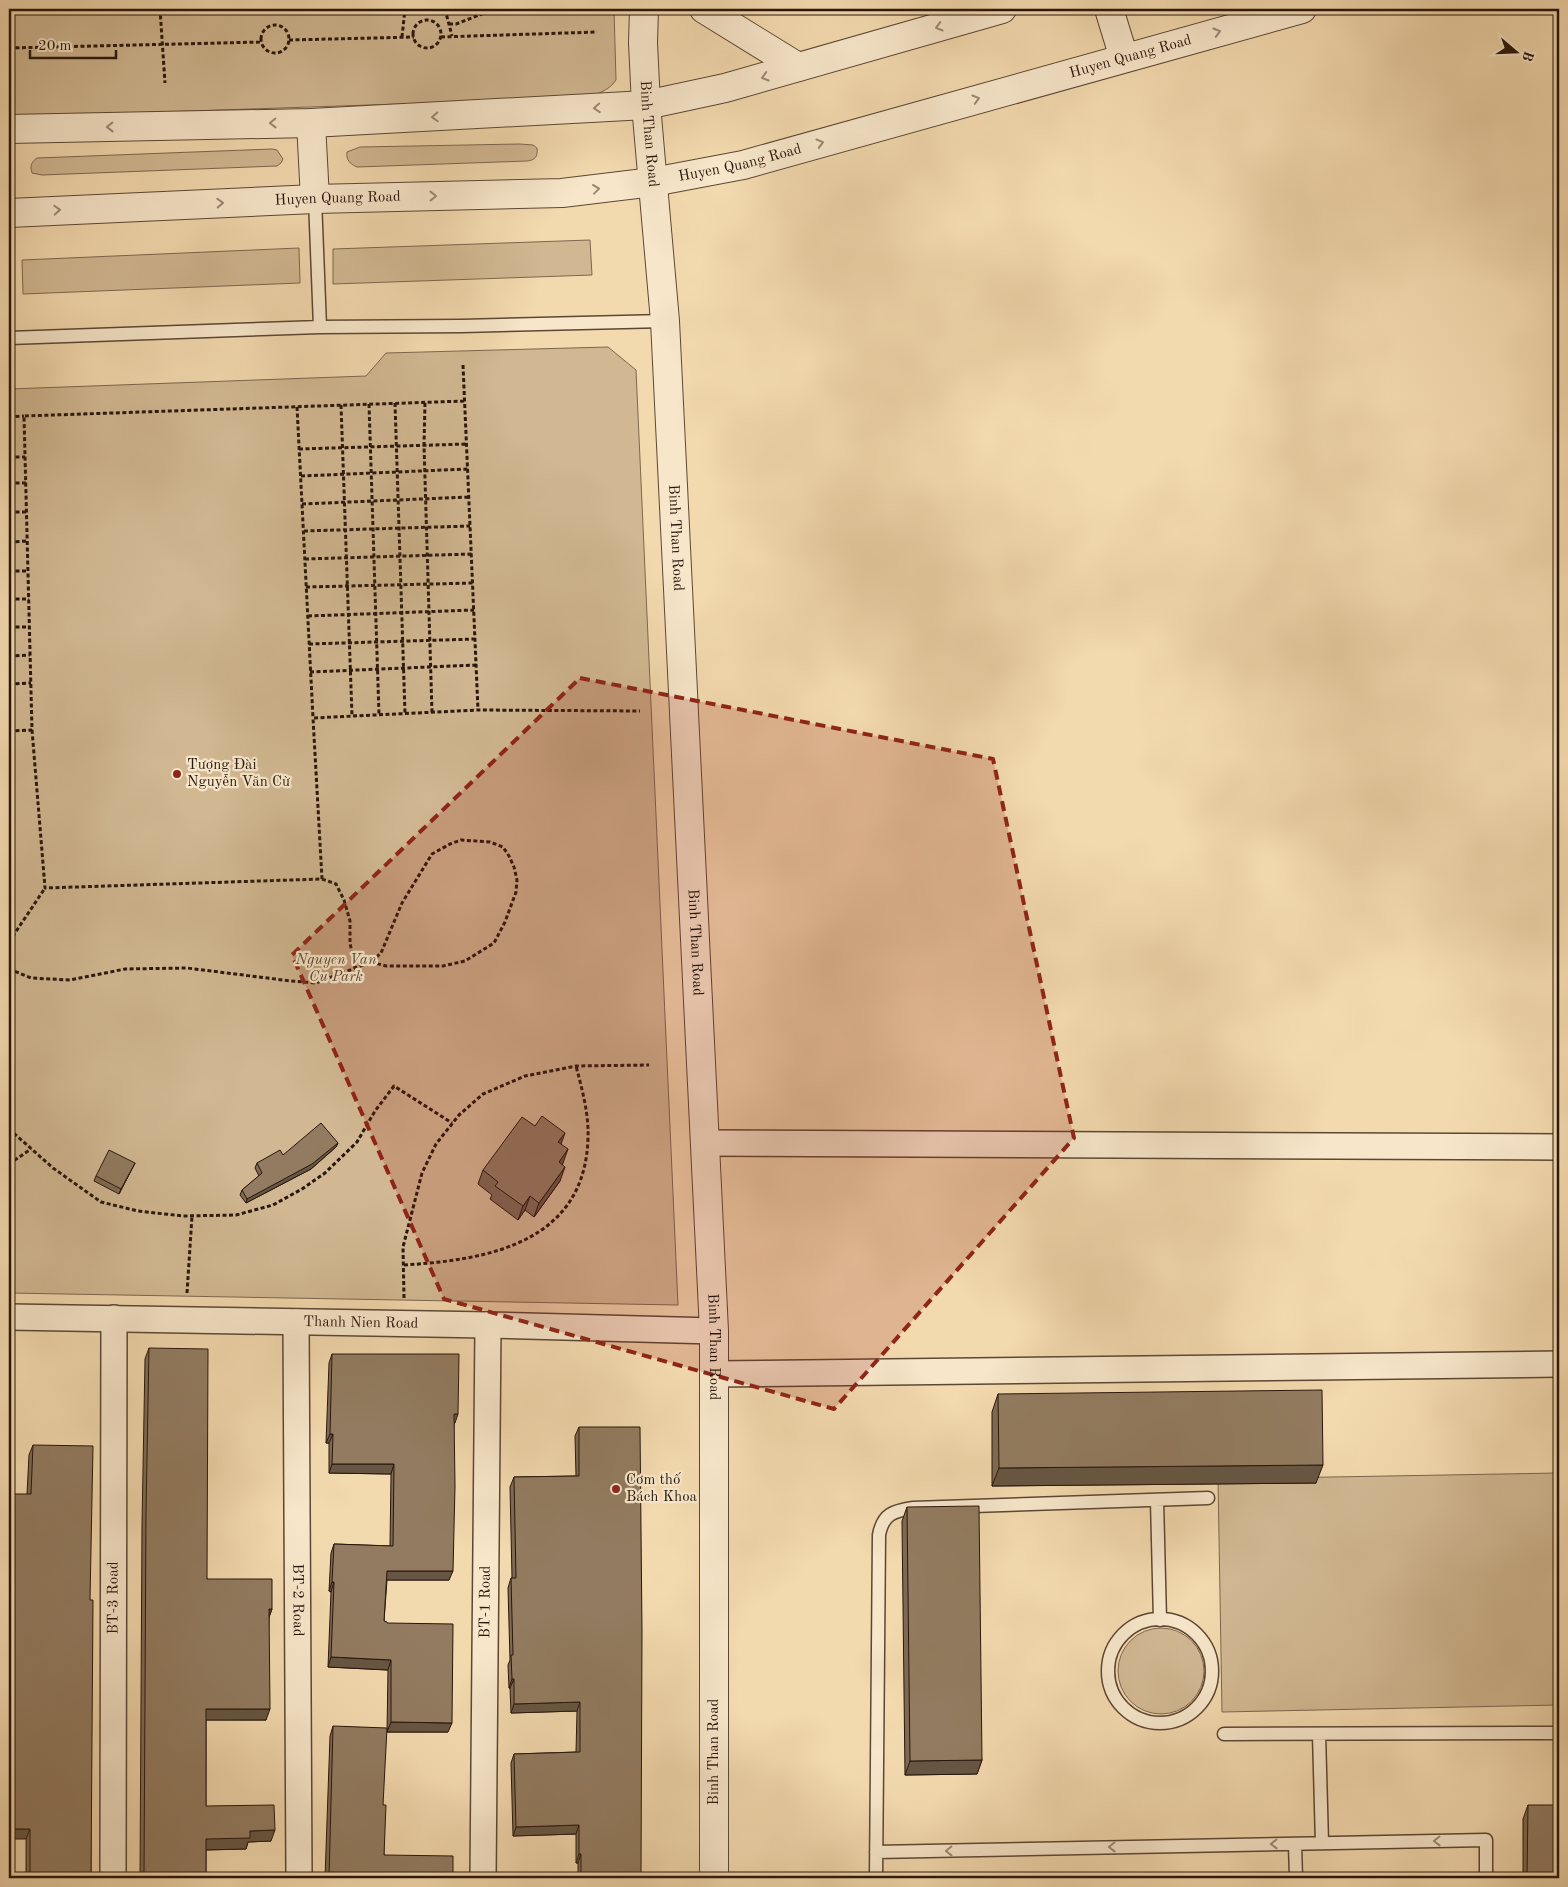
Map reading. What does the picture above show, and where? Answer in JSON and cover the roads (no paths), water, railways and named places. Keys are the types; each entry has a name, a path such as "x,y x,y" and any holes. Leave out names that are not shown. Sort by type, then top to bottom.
{"street":[{"name":"Binh Than Road","path":"644,9 643,43 646,105 665,321 714,1332 714,1878"},
{"path":"704,9 798,68"},
{"path":"1109,9 1124,58"},
{"name":"Huyen Quang Road","path":"9,213 315,199 562,193 653,182 743,164 1302,9"},
{"path":"9,129 311,123 646,105 724,88 798,68 993,10"},
{"path":"311,123 315,199"},
{"path":"705,1143 1559,1147"},
{"name":"Thanh Nien Road","path":"9,1317 488,1325 714,1332"},
{"name":"BT-3 Road","path":"113,1878 114,1318"},
{"name":"BT-2 Road","path":"296,1322 299,1878"},
{"name":"BT-1 Road","path":"483,1878 488,1325"},
{"path":"714,1374 1559,1364"}],"lane":[{"path":"315,199 320,327"},
{"path":"9,338 320,327 665,321"},
{"path":"876,1878 879,1535 883,1520 893,1512 913,1508 1208,1498"},
{"path":"1157,1500 1160,1620"},
{"path":"1153,1619 1160,1620 1169,1620 1185,1625 1198,1636 1207,1649 1212,1666 1211,1680 1199,1706 1188,1715 1174,1722 1160,1724 1146,1722 1133,1716 1122,1707 1113,1695 1108,1680 1108,1663 1114,1647 1123,1634 1137,1624 1153,1619"},
{"path":"1224,1734 1559,1733"},
{"path":"1319,1734 1322,1843"},
{"path":"876,1852 1486,1840 1486,1878"},
{"path":"1294,1844 1296,1878"}],"place":[{"name":"Tượng Đài Nguyễn Văn Cừ","path":"177,774"},
{"name":"Cơm thố Bách Khoa","path":"616,1489"}],"park label":[{"name":"Nguyen Van Cu Park","path":"336,968"}]}
